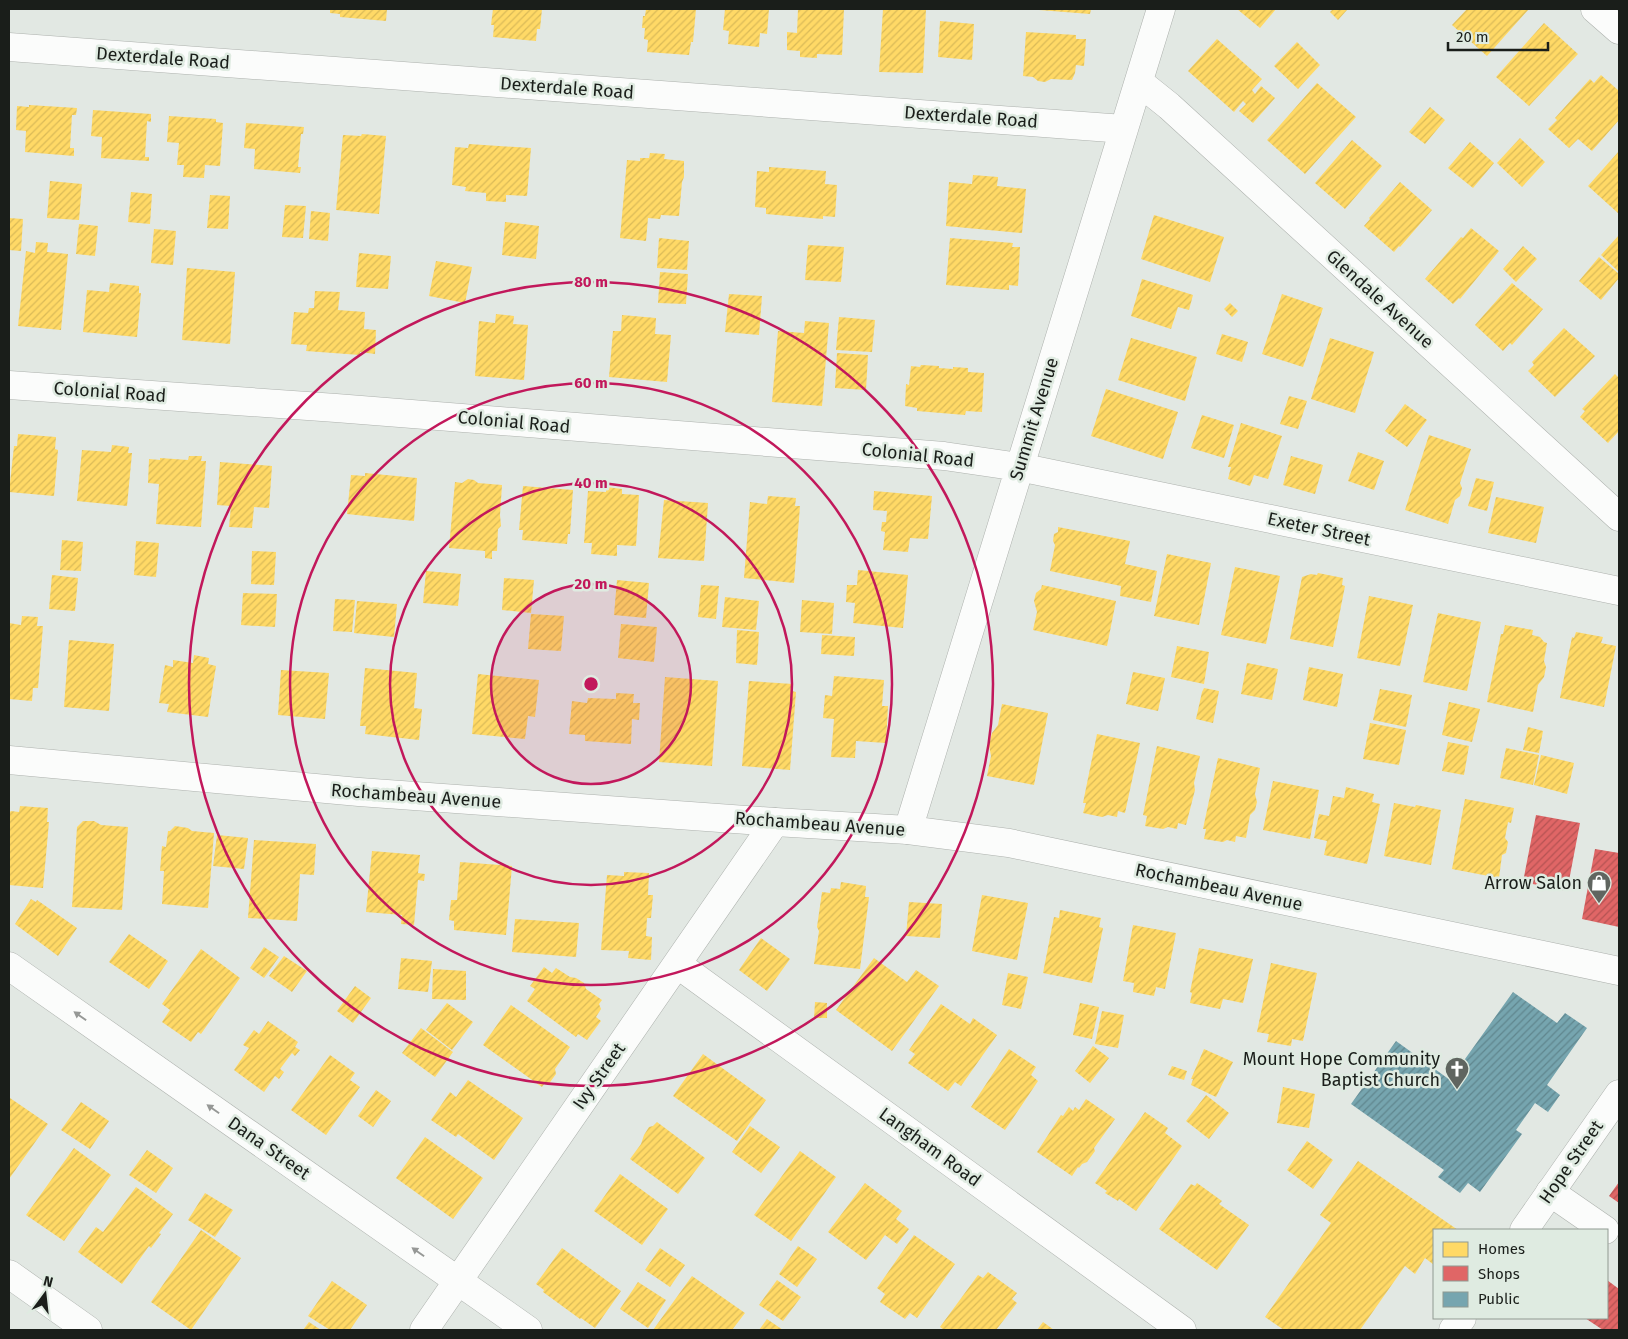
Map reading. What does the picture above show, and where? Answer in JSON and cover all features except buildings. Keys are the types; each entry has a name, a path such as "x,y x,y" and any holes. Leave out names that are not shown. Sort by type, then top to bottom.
{"street":[{"name":"Summit Avenue","path":"908,830 1161,9"},
{"path":"1595,9 1619,30"},
{"name":"Dexterdale Road","path":"9,47 1124,129"},
{"name":"Glendale Avenue","path":"1139,82 1169,106 1619,517"},
{"name":"Colonial Road","path":"9,385 934,455 1019,467"},
{"name":"Exeter Street","path":"1019,467 1619,591"},
{"name":"Rochambeau Avenue","path":"9,760 358,792 908,830 1009,843 1619,971"},
{"name":"Ivy Street","path":"424,1330 775,822"},
{"name":"Langham Road","path":"677,964 1182,1330"},
{"name":"Dana Street","path":"9,966 528,1330"},
{"name":"Hope Street","path":"1525,1229 1619,1094"},
{"path":"1550,1192 1603,1229"},
{"path":"1608,1232 1619,1240"},
{"path":"9,1274 88,1330"},
{"path":"1453,1330 1461,1319"}],"place":[{"name":"Arrow Salon","path":"1599,904"},
{"name":"Mount Hope Community Baptist Church","path":"1457,1090"}]}
